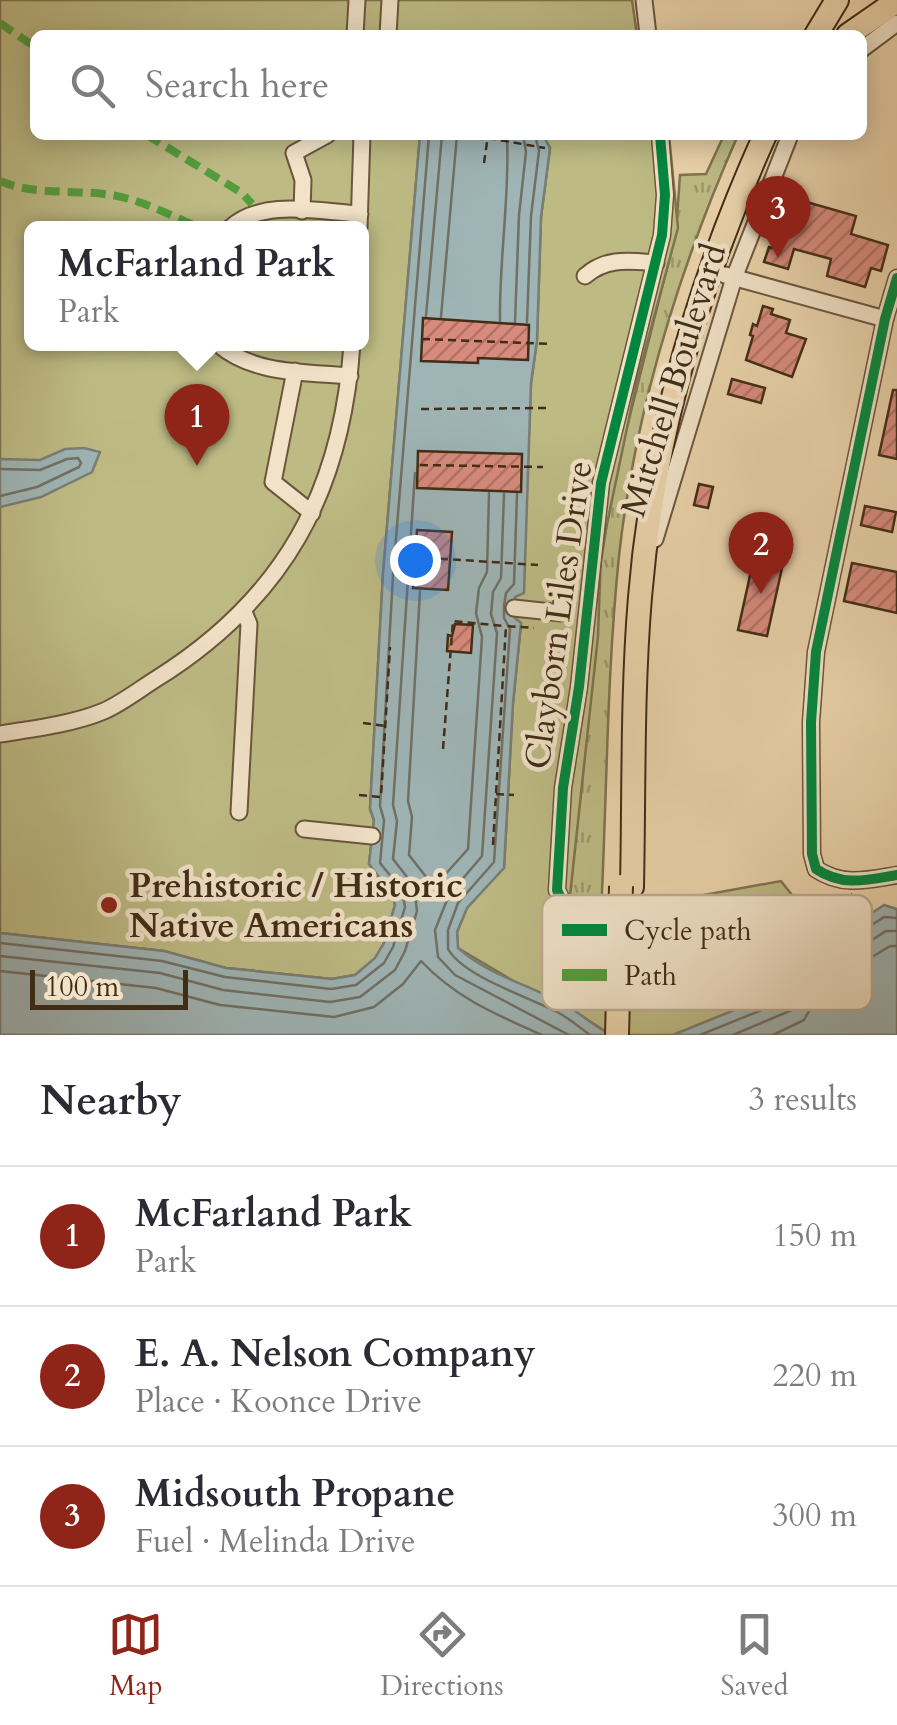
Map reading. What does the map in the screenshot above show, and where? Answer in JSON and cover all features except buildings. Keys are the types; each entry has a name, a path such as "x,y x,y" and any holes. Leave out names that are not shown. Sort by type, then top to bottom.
{"highway":[{"path":"805,30 822,0"},
{"path":"819,30 837,0"},
{"path":"855,30 897,0"},
{"path":"626,895 640,594 665,430 687,342 722,274 732,209 765,141"},
{"path":"626,895 627,630 647,466 683,314 720,206 765,141"},
{"path":"618,1035 619,1010"},
{"path":"628,1010 629,1035"}],"street":[{"path":"354,30 357,0"},
{"path":"388,30 390,0"},
{"path":"644,0 647,30"},
{"path":"867,44 897,23"},
{"path":"302,211 303,180 294,153 318,140"},
{"path":"238,221 270,210 360,221 362,140"},
{"name":"Clayborn Liles Drive","path":"559,895 563,788 580,681 601,483 656,264 664,208 660,140"},
{"path":"585,276 594,267 618,260 656,264"},
{"path":"722,274 884,319"},
{"name":"Mitchell Boulevard","path":"640,594 674,477 722,274"},
{"path":"897,278 884,319 816,652 811,722 812,854 816,870 831,880 851,882 897,874"},
{"path":"227,351 263,368 350,376"},
{"path":"0,734 104,711 180,664 243,610 274,573 320,495 342,431 352,351"},
{"path":"295,371 273,482 312,513"},
{"path":"514,608 561,613 562,594"},
{"path":"239,812 249,624 243,610"},
{"path":"304,830 372,836"}],"path":[{"path":"484,163 488,140"},
{"path":"504,140 545,148"},
{"path":"422,339 550,344"},
{"path":"421,409 546,408"},
{"path":"420,465 542,466"},
{"path":"414,557 538,565"},
{"path":"443,749 453,622 534,628"},
{"path":"493,845 506,626"},
{"path":"359,795 381,797 390,647"},
{"path":"362,724 385,726"},
{"path":"496,794 514,795"},
{"path":"847,895 864,892"}],"green space":[{"path":"0,0 632,0 636,30 30,30 30,140 420,140 383,574 370,809 374,820 369,864 393,895 395,905 384,943 375,959 355,975 332,979 226,968 164,951 0,933"},
{"path":"546,140 669,140 678,228 637,380 601,553 598,636 570,895 542,895 542,995 458,948 457,932 467,908 504,867 521,624 513,616 526,507 541,217 550,148"},
{"path":"722,140 736,140 697,237 662,341 636,447 619,556 602,895 570,895 598,581 613,483 676,232 680,175 706,174"},
{"path":"781,881 792,895 704,895"},
{"path":"572,1010 735,1010 673,1035 611,1035"}],"water":[{"path":"420,140 546,140 550,148 541,217 537,340 531,383 524,593 515,597 513,616 521,623 504,868 467,908 457,932 458,948 496,973 542,994 542,1010 573,1010 611,1035 0,1035 0,933 164,951 226,968 332,979 355,975 375,958 384,943 395,905 393,895 369,864 383,574"},
{"path":"65,449 100,452 92,472 41,497 0,507 0,459 40,460"},
{"path":"884,905 897,909 897,1035 673,1035 735,1010 872,1010 872,913"}],"marked path":[{"path":"0,23 30,44"},
{"path":"155,140 242,193 252,204"},
{"path":"0,181 27,189 123,197 185,221"}],"cycle path":[{"path":"559,895 563,788 579,687 601,483 662,235 665,195 660,140"},
{"path":"897,278 885,319 816,652 811,722 812,854 816,869 846,880 897,875"}],"place":[{"name":"Midsouth Propane","path":"778,258"},
{"name":"McFarland Park","path":"197,466"},
{"name":"E. A. Nelson Company","path":"761,594"},
{"name":"Prehistoric / Historic Native Americans","path":"109,905"}]}
